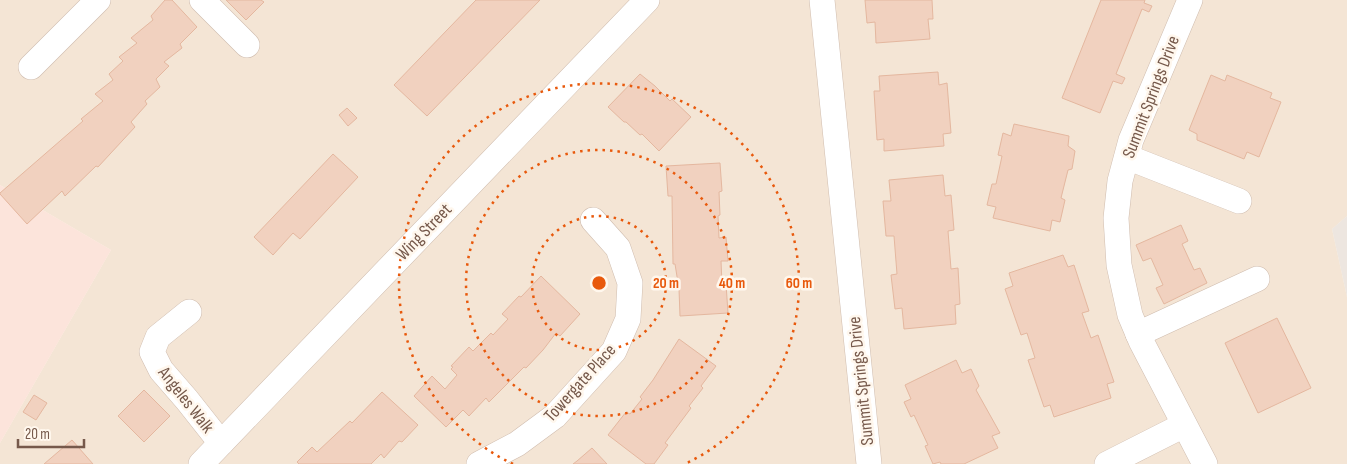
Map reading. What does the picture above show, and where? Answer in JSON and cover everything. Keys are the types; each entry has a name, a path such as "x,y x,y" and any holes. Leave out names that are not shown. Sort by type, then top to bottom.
{"street":[{"path":"31,67 98,0"},
{"path":"202,0 247,46"},
{"name":"Wing Street","path":"201,464 647,0"},
{"name":"Summit Springs Drive","path":"822,0 869,464"},
{"name":"Summit Springs Drive","path":"1190,0 1131,140 1120,181 1116,218 1119,265 1130,315 1204,464"},
{"path":"1127,157 1239,201"},
{"name":"Towergate Place","path":"479,464 517,444 555,416 614,351 628,319 630,283 618,248 593,220"},
{"path":"1138,334 1257,279"},
{"name":"Angeles Walk","path":"189,312 158,337 152,352 161,370 220,443"},
{"path":"1107,464 1184,425"}],"shaded area":[{"path":"0,0 1347,0 1347,216 1332,229 1347,297 1347,464 0,464 0,443 111,250 0,185"},
{"path":"0,185 111,250 0,443"},
{"path":"1347,216 1347,297 1332,229"}],"building":[{"path":"165,0 172,0 197,27 180,44 182,48 164,62 169,66 156,79 160,87 145,101 147,104 131,122 135,127 98,167 96,166 65,196 62,191 27,224 0,193 83,121 81,119 103,101 95,94 113,80 109,74 123,61 119,57 137,43 131,38 153,20 151,16"},
{"path":"226,0 261,0 264,2 246,20"},
{"path":"476,0 540,0 427,116 394,85"},
{"path":"865,0 932,0 933,19 928,19 930,39 876,43 875,22 867,23"},
{"path":"1101,0 1145,0 1144,3 1152,6 1149,12 1142,9 1116,74 1125,78 1122,84 1113,81 1100,113 1062,98"},
{"path":"938,72 939,85 947,83 951,133 943,134 944,146 884,151 884,139 877,140 874,91 880,91 879,76"},
{"path":"640,74 670,101 672,99 691,117 659,151 642,134 640,135 608,107"},
{"path":"1211,75 1225,81 1227,75 1272,93 1270,98 1281,102 1259,157 1247,152 1244,159 1197,140 1197,134 1189,130"},
{"path":"347,108 357,118 348,126 339,115"},
{"path":"1014,124 1069,136 1068,146 1075,151 1072,169 1068,170 1061,198 1065,200 1060,222 1052,220 1050,231 993,218 996,207 987,205 992,184 996,184 1002,156 998,155 1003,133 1011,136"},
{"path":"333,154 358,177 300,239 293,233 273,255 254,237"},
{"path":"720,163 722,191 719,192 719,238 726,237 728,261 721,261 722,284 726,284 728,313 680,316 679,289 675,264 673,264 672,196 668,196 666,166"},
{"path":"943,175 945,196 951,195 954,230 948,231 951,269 958,268 960,304 955,305 956,324 904,329 902,308 895,309 891,275 897,274 894,236 886,236 883,201 891,201 889,180"},
{"path":"1181,225 1188,241 1182,244 1194,270 1200,268 1207,283 1164,304 1156,288 1163,285 1151,258 1143,261 1136,245"},
{"path":"1063,255 1068,267 1074,265 1089,311 1082,313 1091,338 1098,335 1114,382 1107,384 1111,398 1054,417 1050,405 1044,407 1028,360 1035,358 1027,333 1021,335 1005,289 1013,286 1009,273"},
{"path":"541,276 580,314 560,336 556,333 526,368 524,367 489,402 486,398 469,416 463,410 446,427 414,396 432,376 445,389 457,375 451,369 453,367 451,366 469,347 473,351 491,333 493,335 508,319 502,314"},
{"path":"1277,318 1311,388 1258,413 1225,343"},
{"path":"679,339 716,366 701,386 703,388 689,406 691,408 665,443 668,445 654,464 646,464 608,435 626,412 630,414 642,399 640,397"},
{"path":"956,360 962,373 971,369 979,386 976,390 1000,433 992,436 998,448 964,464 941,464 940,462 933,464 925,446 928,445 914,415 911,417 904,402 911,399 905,385"},
{"path":"144,390 170,416 144,442 118,416"},
{"path":"382,392 418,425 402,442 399,441 384,458 381,454 371,464 299,464 297,462 312,447 317,452 350,421 352,423"},
{"path":"34,395 47,403 36,420 23,412"},
{"path":"72,440 93,464 44,464"},
{"path":"592,448 607,464 573,464 577,461"}]}
